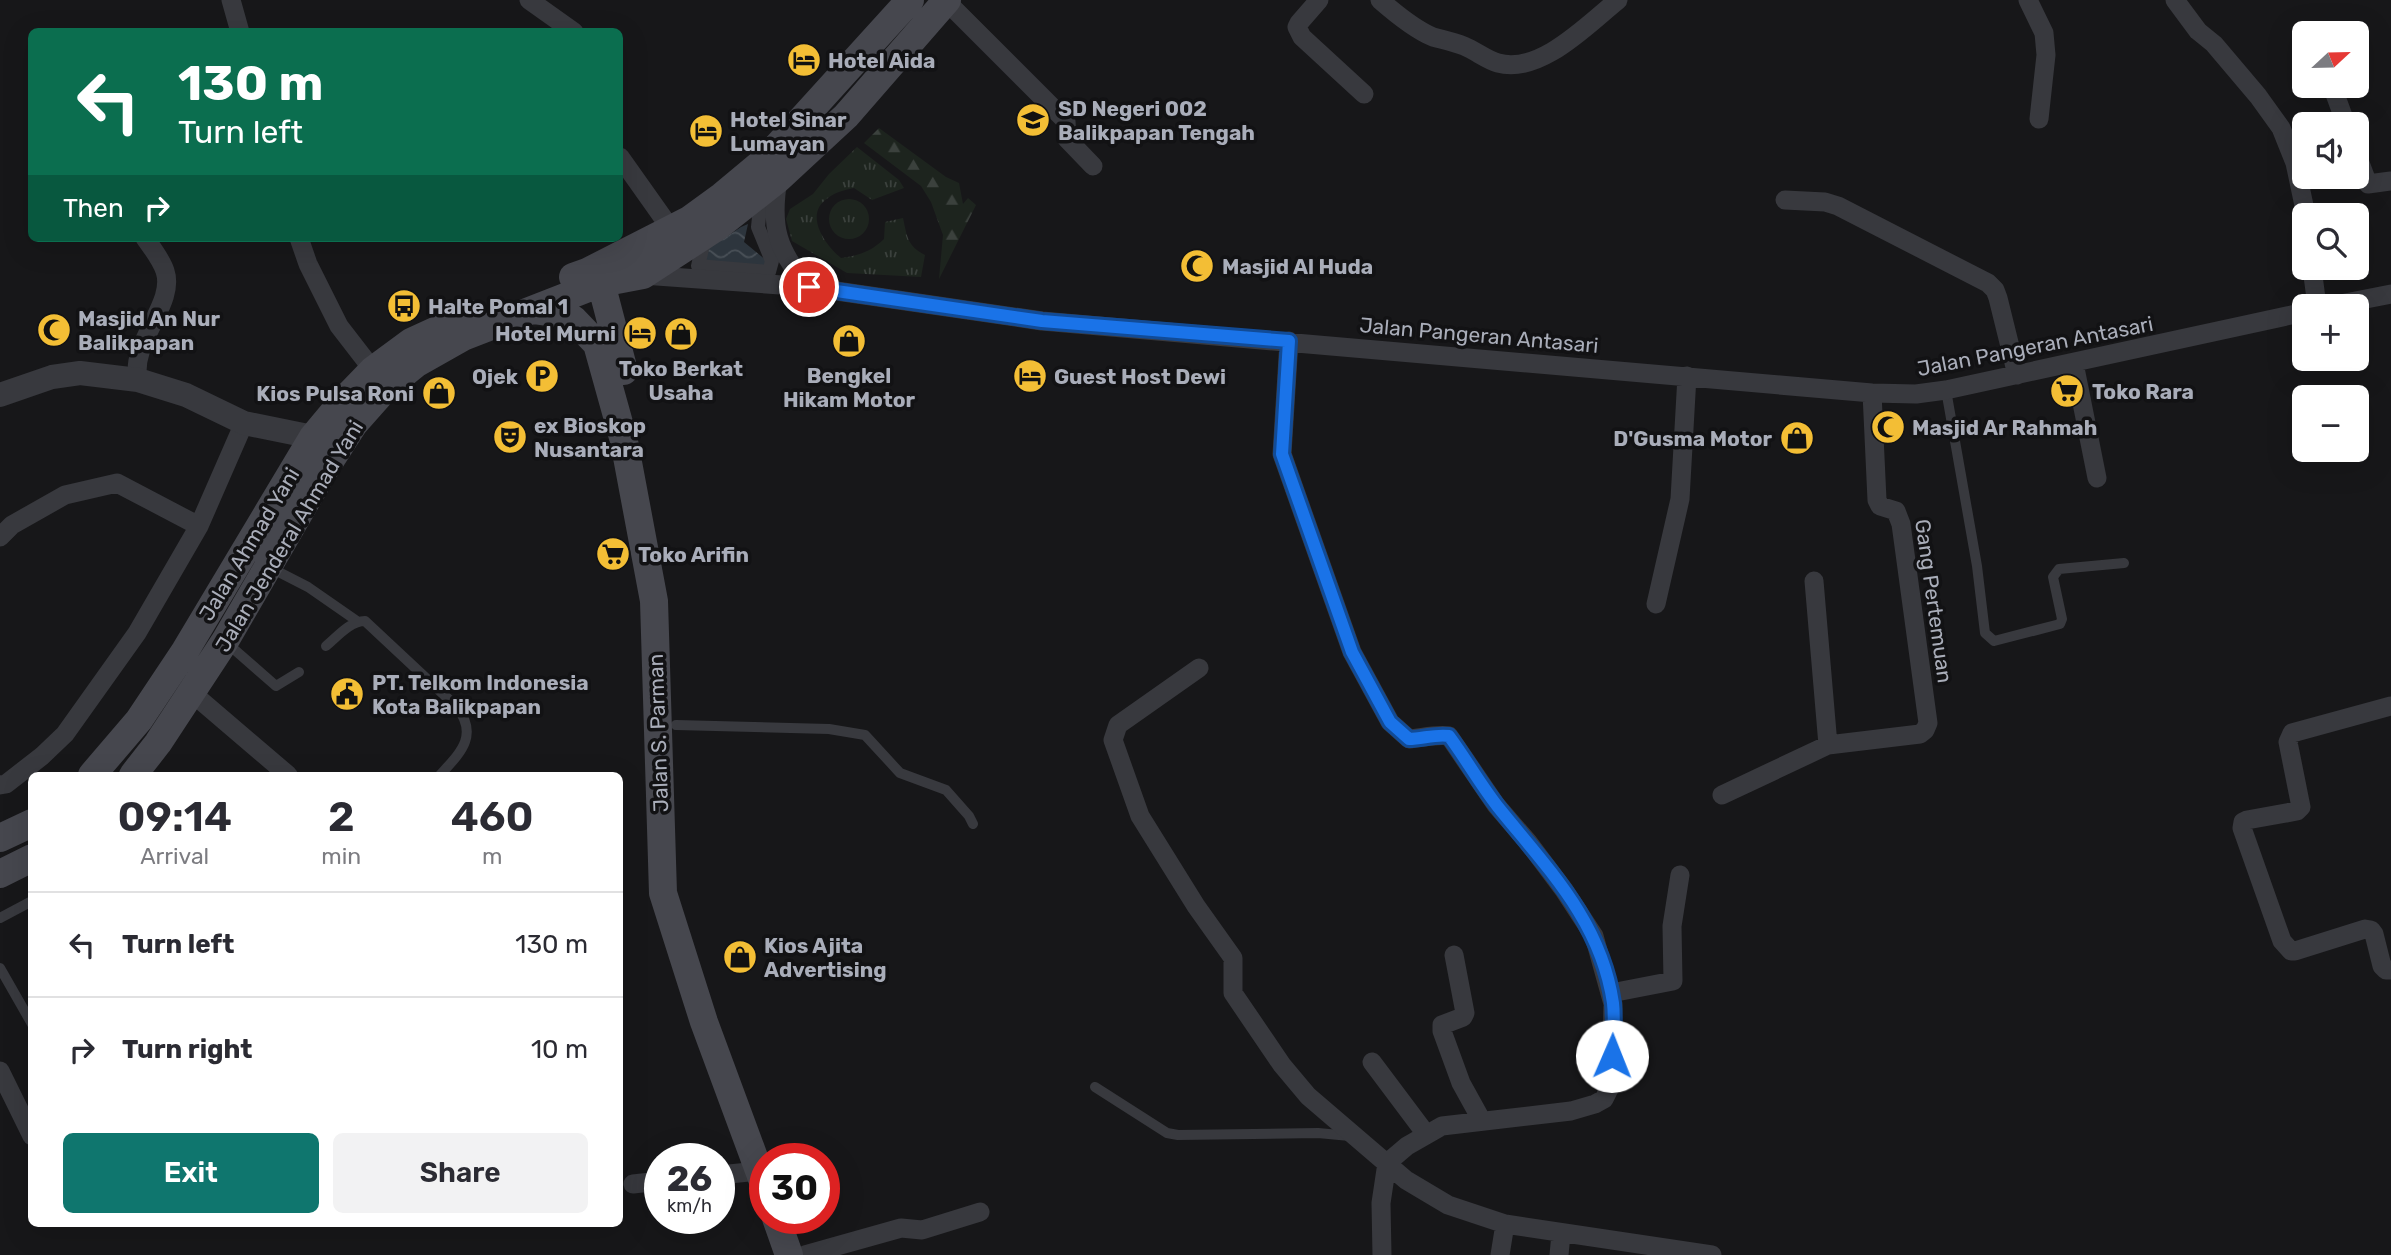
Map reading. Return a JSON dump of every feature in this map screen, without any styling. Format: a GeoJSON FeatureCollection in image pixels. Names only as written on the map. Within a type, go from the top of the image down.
{"type":"FeatureCollection","features":[{"type":"Feature","properties":{"kind":"main road","name":"Jalan Jenderal Ahmad Yani"},"geometry":{"type":"LineString","coordinates":[[313,437],[342,401],[373,370],[411,342],[454,321],[587,272],[671,229],[722,197],[764,161],[910,0]]}},
{"type":"Feature","properties":{"kind":"main road","name":"Jalan Jenderal Ahmad Yani"},"geometry":{"type":"LineString","coordinates":[[135,772],[192,694],[354,424],[385,389],[417,363],[463,337],[601,283],[643,275],[717,227],[778,179],[846,116],[946,1]]}},
{"type":"Feature","properties":{"kind":"main road","name":"Jalan S. Parman"},"geometry":{"type":"LineString","coordinates":[[601,283],[640,434],[671,602],[681,888],[756,1143]]}},
{"type":"Feature","properties":{"kind":"main road","name":"Jalan S. Parman"},"geometry":{"type":"LineString","coordinates":[[534,310],[557,313],[573,319],[597,344],[624,440],[654,601],[663,893],[704,1021],[753,1143]]}},
{"type":"Feature","properties":{"kind":"main road","name":"Jalan Ahmad Yani"},"geometry":{"type":"LineString","coordinates":[[185,652],[313,437]]}},
{"type":"Feature","properties":{"kind":"main road","name":"Jalan Jenderal Ahmad Yani"},"geometry":{"type":"LineString","coordinates":[[95,772],[139,720],[185,652]]}},
{"type":"Feature","properties":{"kind":"main road"},"geometry":{"type":"LineString","coordinates":[[0,838],[28,825]]}},
{"type":"Feature","properties":{"kind":"main road"},"geometry":{"type":"LineString","coordinates":[[0,874],[28,860]]}},
{"type":"Feature","properties":{"kind":"main road"},"geometry":{"type":"LineString","coordinates":[[782,1234],[789,1255]]}},
{"type":"Feature","properties":{"kind":"main road"},"geometry":{"type":"LineString","coordinates":[[797,1234],[804,1255]]}},
{"type":"Feature","properties":{"kind":"street"},"geometry":{"type":"LineString","coordinates":[[232,0],[239,28]]}},
{"type":"Feature","properties":{"kind":"street"},"geometry":{"type":"LineString","coordinates":[[529,0],[568,28]]}},
{"type":"Feature","properties":{"kind":"street"},"geometry":{"type":"LineString","coordinates":[[1320,0],[1299,23],[1299,31],[1302,37],[1364,94]]}},
{"type":"Feature","properties":{"kind":"street"},"geometry":{"type":"LineString","coordinates":[[1380,0],[1432,36],[1463,46],[1499,63],[1513,64],[1529,63],[1563,45],[1618,0]]}},
{"type":"Feature","properties":{"kind":"street"},"geometry":{"type":"LineString","coordinates":[[2028,0],[2044,33],[2046,55],[2039,119]]}},
{"type":"Feature","properties":{"kind":"street"},"geometry":{"type":"LineString","coordinates":[[2175,0],[2199,31],[2214,44],[2258,96],[2281,128],[2295,163],[2303,203]]}},
{"type":"Feature","properties":{"kind":"street"},"geometry":{"type":"LineString","coordinates":[[946,1],[1066,121],[1067,139],[1071,146],[1093,166]]}},
{"type":"Feature","properties":{"kind":"street"},"geometry":{"type":"LineString","coordinates":[[623,162],[671,229]]}},
{"type":"Feature","properties":{"kind":"street"},"geometry":{"type":"LineString","coordinates":[[778,179],[775,207],[777,235],[791,267],[809,287]]}},
{"type":"Feature","properties":{"kind":"street"},"geometry":{"type":"LineString","coordinates":[[2369,184],[2391,181]]}},
{"type":"Feature","properties":{"kind":"street"},"geometry":{"type":"LineString","coordinates":[[761,198],[758,227],[772,261],[769,272],[698,266],[703,245],[761,198]]}},
{"type":"Feature","properties":{"kind":"street"},"geometry":{"type":"LineString","coordinates":[[1785,200],[1825,202],[1838,206],[1988,283],[1995,290],[2017,375]]}},
{"type":"Feature","properties":{"kind":"street"},"geometry":{"type":"LineString","coordinates":[[138,380],[138,354],[158,315],[166,284],[163,265],[148,242]]}},
{"type":"Feature","properties":{"kind":"street"},"geometry":{"type":"LineString","coordinates":[[300,242],[308,264],[339,326],[373,370]]}},
{"type":"Feature","properties":{"kind":"street","name":"Jalan Pangeran Antasari"},"geometry":{"type":"LineString","coordinates":[[643,275],[809,287],[1042,321],[1872,393],[1916,394],[1946,390],[2292,315]]}},
{"type":"Feature","properties":{"kind":"street"},"geometry":{"type":"LineString","coordinates":[[2369,298],[2391,294]]}},
{"type":"Feature","properties":{"kind":"street"},"geometry":{"type":"LineString","coordinates":[[1289,341],[1282,454],[1352,652],[1390,722],[1409,739],[1449,736],[1482,785],[1534,850],[1584,919],[1601,955],[1613,1004],[1611,1085],[1604,1099],[1571,1111],[1442,1126],[1426,1133],[1387,1163],[1381,1203],[1382,1255]]}},
{"type":"Feature","properties":{"kind":"street"},"geometry":{"type":"LineString","coordinates":[[2074,363],[2097,478]]}},
{"type":"Feature","properties":{"kind":"street"},"geometry":{"type":"LineString","coordinates":[[0,394],[52,377],[80,373],[138,380],[186,395],[244,424],[313,437]]}},
{"type":"Feature","properties":{"kind":"street"},"geometry":{"type":"LineString","coordinates":[[1656,604],[1680,499],[1687,376]]}},
{"type":"Feature","properties":{"kind":"street","name":"Gang Pertemuan"},"geometry":{"type":"LineString","coordinates":[[1722,795],[1828,745],[1920,734],[1928,723],[1901,524],[1896,511],[1880,506],[1877,500],[1872,393]]}},
{"type":"Feature","properties":{"kind":"street"},"geometry":{"type":"LineString","coordinates":[[0,785],[6,784],[42,756],[65,734],[137,633],[200,526],[244,424]]}},
{"type":"Feature","properties":{"kind":"street"},"geometry":{"type":"LineString","coordinates":[[0,537],[12,526],[65,495],[117,483],[200,526]]}},
{"type":"Feature","properties":{"kind":"street"},"geometry":{"type":"LineString","coordinates":[[1814,581],[1828,745]]}},
{"type":"Feature","properties":{"kind":"street"},"geometry":{"type":"LineString","coordinates":[[1199,668],[1118,725],[1113,740],[1140,816],[1196,906],[1234,958],[1233,993],[1292,1078],[1308,1096],[1406,1180],[1432,1197],[1505,1224],[1712,1255]]}},
{"type":"Feature","properties":{"kind":"street"},"geometry":{"type":"LineString","coordinates":[[192,694],[284,772]]}},
{"type":"Feature","properties":{"kind":"street"},"geometry":{"type":"LineString","coordinates":[[2391,706],[2292,733],[2288,742],[2301,807],[2297,811],[2243,821],[2242,828],[2287,947],[2295,951],[2365,929],[2371,930],[2383,968],[2391,970]]}},
{"type":"Feature","properties":{"kind":"street"},"geometry":{"type":"LineString","coordinates":[[1611,993],[1673,981],[1672,926],[1680,875]]}},
{"type":"Feature","properties":{"kind":"street"},"geometry":{"type":"LineString","coordinates":[[1454,955],[1465,1015],[1442,1025],[1441,1028],[1461,1083],[1482,1121]]}},
{"type":"Feature","properties":{"kind":"street"},"geometry":{"type":"LineString","coordinates":[[1372,1062],[1426,1133]]}},
{"type":"Feature","properties":{"kind":"street"},"geometry":{"type":"LineString","coordinates":[[0,1071],[28,1128]]}},
{"type":"Feature","properties":{"kind":"street"},"geometry":{"type":"LineString","coordinates":[[633,1184],[644,1183]]}},
{"type":"Feature","properties":{"kind":"street"},"geometry":{"type":"LineString","coordinates":[[804,1255],[901,1228],[922,1230],[980,1212]]}},
{"type":"Feature","properties":{"kind":"street"},"geometry":{"type":"LineString","coordinates":[[1500,1255],[1505,1224]]}},
{"type":"Feature","properties":{"kind":"street"},"geometry":{"type":"LineString","coordinates":[[1559,1255],[1561,1234]]}},
{"type":"Feature","properties":{"kind":"lane"},"geometry":{"type":"LineString","coordinates":[[1946,390],[1977,566],[1985,633],[1990,638],[1994,641],[2060,624],[2062,619],[2053,577],[2059,569],[2124,563]]}},
{"type":"Feature","properties":{"kind":"lane"},"geometry":{"type":"LineString","coordinates":[[269,566],[308,587],[357,621],[365,621],[447,696],[463,715],[467,735],[463,750],[443,772]]}},
{"type":"Feature","properties":{"kind":"lane"},"geometry":{"type":"LineString","coordinates":[[326,646],[357,621]]}},
{"type":"Feature","properties":{"kind":"lane"},"geometry":{"type":"LineString","coordinates":[[225,641],[276,686],[299,671]]}},
{"type":"Feature","properties":{"kind":"lane"},"geometry":{"type":"LineString","coordinates":[[676,724],[829,729],[865,735],[900,773],[946,790],[973,824]]}},
{"type":"Feature","properties":{"kind":"lane"},"geometry":{"type":"LineString","coordinates":[[0,918],[28,903]]}},
{"type":"Feature","properties":{"kind":"lane"},"geometry":{"type":"LineString","coordinates":[[0,968],[28,1017]]}},
{"type":"Feature","properties":{"kind":"lane"},"geometry":{"type":"LineString","coordinates":[[1095,1087],[1167,1133],[1318,1133],[1355,1136]]}},
{"type":"Feature","properties":{"kind":"green space"},"geometry":{"type":"Polygon","coordinates":[[[879,128],[946,177],[959,183],[963,204],[968,198],[976,205],[939,279],[943,235],[931,202],[921,186],[864,143],[879,128]]]}},
{"type":"Feature","properties":{"kind":"green space"},"geometry":{"type":"Polygon","coordinates":[[[857,147],[899,180],[904,188],[872,200],[854,188],[834,194],[817,212],[823,238],[841,258],[859,254],[875,247],[884,239],[885,222],[903,218],[911,244],[925,255],[921,277],[847,273],[792,241],[786,219],[790,209],[813,194],[857,147]]]}},
{"type":"Feature","properties":{"kind":"green space"},"geometry":{"type":"Polygon","coordinates":[[[849,199],[863,205],[869,219],[863,233],[849,239],[835,233],[829,219],[835,205],[849,199]]]}},
{"type":"Feature","properties":{"kind":"water"},"geometry":{"type":"Polygon","coordinates":[[[748,224],[744,242],[767,261],[766,267],[704,263],[705,251],[748,224]]]}},
{"type":"Feature","properties":{"kind":"place","name":"Hotel Aida"},"geometry":{"type":"Point","coordinates":[804,60]}},
{"type":"Feature","properties":{"kind":"place","name":"SD Negeri 002 Balikpapan Tengah"},"geometry":{"type":"Point","coordinates":[1033,120]}},
{"type":"Feature","properties":{"kind":"place","name":"Hotel Sinar Lumayan"},"geometry":{"type":"Point","coordinates":[706,131]}},
{"type":"Feature","properties":{"kind":"place","name":"Masjid Al Huda"},"geometry":{"type":"Point","coordinates":[1197,266]}},
{"type":"Feature","properties":{"kind":"place","name":"Halte Pomal 1"},"geometry":{"type":"Point","coordinates":[404,306]}},
{"type":"Feature","properties":{"kind":"place","name":"Masjid An Nur Balikpapan"},"geometry":{"type":"Point","coordinates":[54,330]}},
{"type":"Feature","properties":{"kind":"place","name":"Hotel Murni"},"geometry":{"type":"Point","coordinates":[640,333]}},
{"type":"Feature","properties":{"kind":"place","name":"Toko Berkat Usaha"},"geometry":{"type":"Point","coordinates":[681,334]}},
{"type":"Feature","properties":{"kind":"place","name":"Bengkel Hikam Motor"},"geometry":{"type":"Point","coordinates":[849,341]}},
{"type":"Feature","properties":{"kind":"place","name":"Ojek"},"geometry":{"type":"Point","coordinates":[542,376]}},
{"type":"Feature","properties":{"kind":"place","name":"Guest Host Dewi"},"geometry":{"type":"Point","coordinates":[1030,376]}},
{"type":"Feature","properties":{"kind":"place","name":"Toko Rara"},"geometry":{"type":"Point","coordinates":[2067,391]}},
{"type":"Feature","properties":{"kind":"place","name":"Kios Pulsa Roni"},"geometry":{"type":"Point","coordinates":[439,393]}},
{"type":"Feature","properties":{"kind":"place","name":"Masjid Ar Rahmah"},"geometry":{"type":"Point","coordinates":[1888,427]}},
{"type":"Feature","properties":{"kind":"place","name":"ex Bioskop Nusantara"},"geometry":{"type":"Point","coordinates":[510,437]}},
{"type":"Feature","properties":{"kind":"place","name":"D'Gusma Motor"},"geometry":{"type":"Point","coordinates":[1797,438]}},
{"type":"Feature","properties":{"kind":"place","name":"Toko Arifin"},"geometry":{"type":"Point","coordinates":[613,554]}},
{"type":"Feature","properties":{"kind":"place","name":"PT. Telkom Indonesia Kota Balikpapan"},"geometry":{"type":"Point","coordinates":[347,694]}},
{"type":"Feature","properties":{"kind":"place","name":"Kios Ajita Advertising"},"geometry":{"type":"Point","coordinates":[740,957]}},
{"type":"Feature","properties":{"kind":"route"},"geometry":{"type":"LineString","coordinates":[[809,287],[1042,321],[1289,341],[1282,454],[1352,652],[1390,722],[1409,739],[1449,736],[1496,805],[1540,857],[1584,919],[1601,955],[1613,1004],[1612,1056]]}}]}
